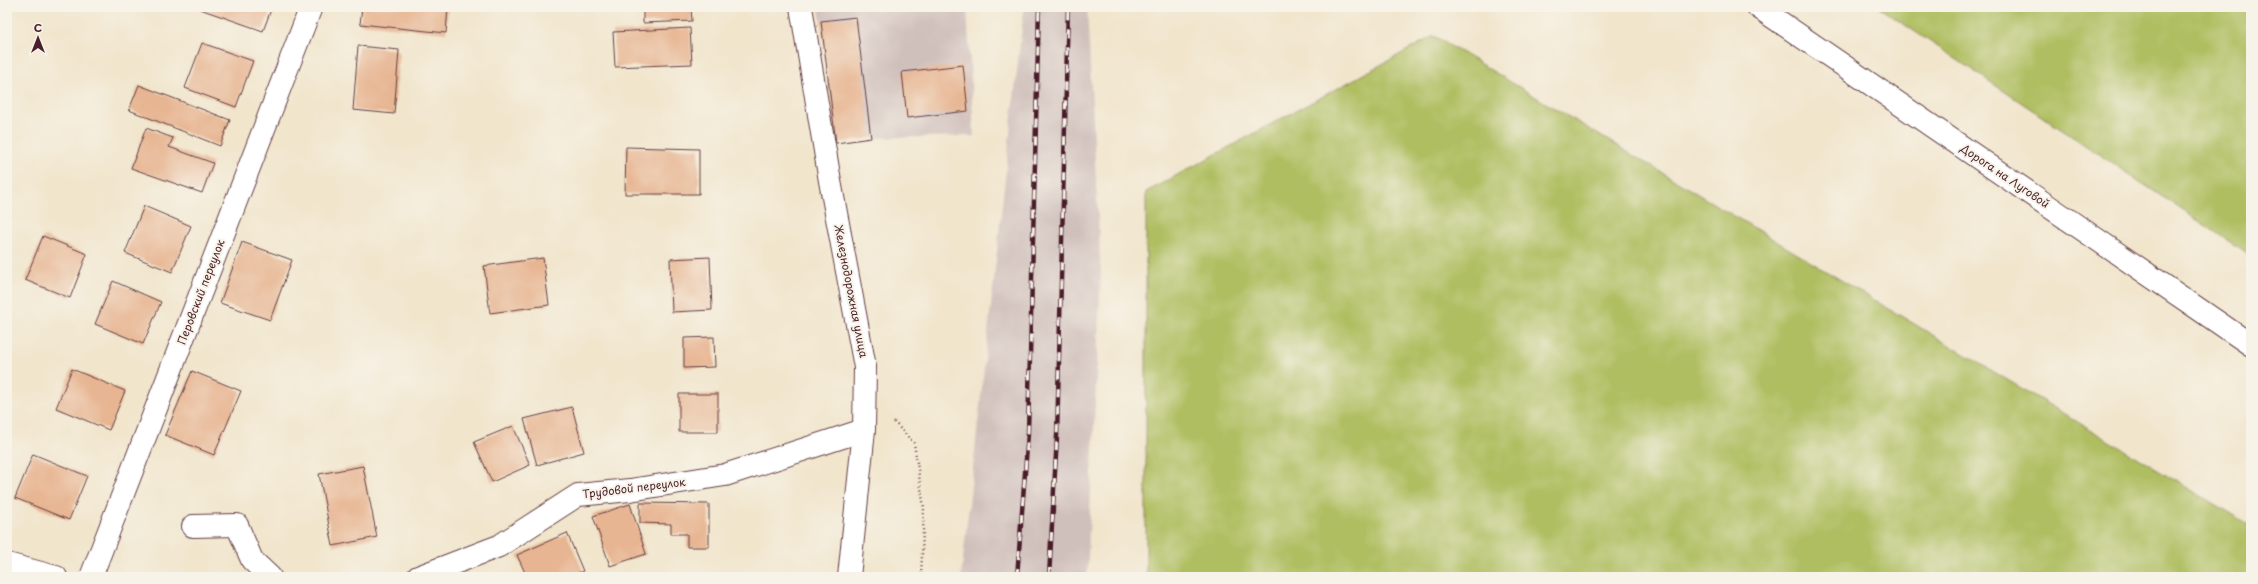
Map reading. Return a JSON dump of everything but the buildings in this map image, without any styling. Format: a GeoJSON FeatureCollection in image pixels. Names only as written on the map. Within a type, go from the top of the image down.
{"type":"FeatureCollection","features":[{"type":"Feature","properties":{"kind":"street","name":"Перовский переулок"},"geometry":{"type":"LineString","coordinates":[[91,577],[311,7]]}},
{"type":"Feature","properties":{"kind":"street","name":"Железнодорожная улица"},"geometry":{"type":"LineString","coordinates":[[801,7],[865,367],[864,430],[849,577]]}},
{"type":"Feature","properties":{"kind":"street","name":"Дорога на Луговой"},"geometry":{"type":"LineString","coordinates":[[1758,7],[2251,345]]}},
{"type":"Feature","properties":{"kind":"street","name":"Трудовой переулок"},"geometry":{"type":"LineString","coordinates":[[418,577],[499,546],[578,495],[630,490],[725,475],[864,430]]}},
{"type":"Feature","properties":{"kind":"street"},"geometry":{"type":"LineString","coordinates":[[193,526],[237,525],[252,560],[270,577]]}},
{"type":"Feature","properties":{"kind":"street"},"geometry":{"type":"LineString","coordinates":[[7,564],[56,577]]}},
{"type":"Feature","properties":{"kind":"path"},"geometry":{"type":"LineString","coordinates":[[865,392],[914,443],[924,508],[921,577]]}},
{"type":"Feature","properties":{"kind":"shaded area"},"geometry":{"type":"Polygon","coordinates":[[[819,7],[967,7],[974,136],[871,138],[836,143],[819,7]]]}},
{"type":"Feature","properties":{"kind":"shaded area"},"geometry":{"type":"Polygon","coordinates":[[[1024,7],[1087,7],[1101,275],[1087,577],[961,577],[1024,7]]]}},
{"type":"Feature","properties":{"kind":"green space"},"geometry":{"type":"Polygon","coordinates":[[[1878,7],[2251,7],[2251,256],[1878,7]]]}},
{"type":"Feature","properties":{"kind":"green space"},"geometry":{"type":"Polygon","coordinates":[[[1434,36],[2251,526],[2251,577],[1146,577],[1146,192],[1434,36]]]}},
{"type":"Feature","properties":{"kind":"railway"},"geometry":{"type":"LineString","coordinates":[[1017,577],[1028,433],[1039,7]]}},
{"type":"Feature","properties":{"kind":"railway"},"geometry":{"type":"LineString","coordinates":[[1049,577],[1057,437],[1068,7]]}}]}
